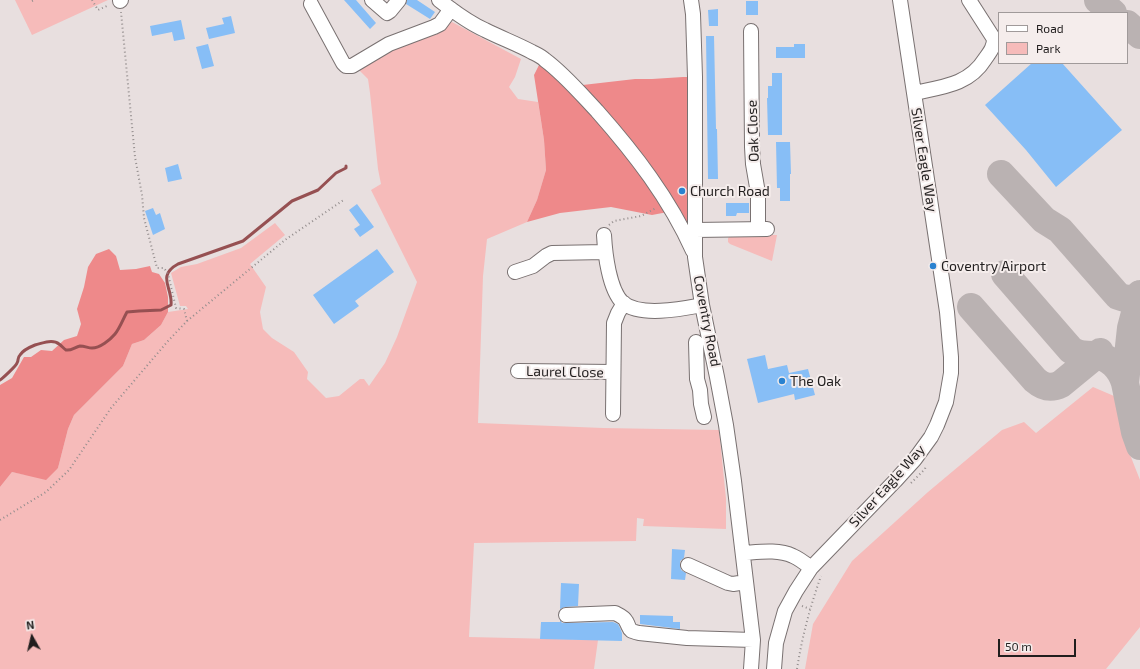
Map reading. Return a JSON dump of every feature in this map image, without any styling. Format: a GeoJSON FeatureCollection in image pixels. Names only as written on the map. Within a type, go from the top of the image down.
{"type":"FeatureCollection","features":[{"type":"Feature","properties":{"kind":"street"},"geometry":{"type":"LineString","coordinates":[[372,0],[387,13],[399,0]]}},
{"type":"Feature","properties":{"kind":"street"},"geometry":{"type":"LineString","coordinates":[[439,0],[483,30],[520,46],[544,59],[574,86],[616,133],[648,173],[668,202],[696,257]]}},
{"type":"Feature","properties":{"kind":"street","name":"Coventry Road"},"geometry":{"type":"LineString","coordinates":[[691,0],[693,14],[696,257],[702,305],[719,389],[733,474],[753,640],[752,669]]}},
{"type":"Feature","properties":{"kind":"street","name":"Silver Eagle Way"},"geometry":{"type":"LineString","coordinates":[[774,669],[776,643],[785,611],[796,591],[817,570],[915,459],[931,437],[937,425],[946,402],[949,388],[952,357],[950,337],[900,0]]}},
{"type":"Feature","properties":{"kind":"street"},"geometry":{"type":"LineString","coordinates":[[914,93],[953,84],[970,76],[980,67],[994,46],[994,39],[969,0]]}},
{"type":"Feature","properties":{"kind":"street"},"geometry":{"type":"LineString","coordinates":[[311,4],[342,63],[346,66],[356,64],[389,44],[437,26],[451,9]]}},
{"type":"Feature","properties":{"kind":"street","name":"Oak Close"},"geometry":{"type":"LineString","coordinates":[[695,230],[763,229],[752,147],[751,31]]}},
{"type":"Feature","properties":{"kind":"street"},"geometry":{"type":"LineString","coordinates":[[604,235],[605,252],[614,288],[624,303],[634,308],[654,310],[681,309],[702,305]]}},
{"type":"Feature","properties":{"kind":"street"},"geometry":{"type":"LineString","coordinates":[[515,272],[533,266],[552,253],[605,252]]}},
{"type":"Feature","properties":{"kind":"street"},"geometry":{"type":"LineString","coordinates":[[613,414],[614,323],[624,303]]}},
{"type":"Feature","properties":{"kind":"street"},"geometry":{"type":"LineString","coordinates":[[696,342],[697,379],[704,417]]}},
{"type":"Feature","properties":{"kind":"street","name":"Laurel Close"},"geometry":{"type":"LineString","coordinates":[[518,371],[613,372]]}},
{"type":"Feature","properties":{"kind":"street"},"geometry":{"type":"LineString","coordinates":[[700,390],[719,389]]}},
{"type":"Feature","properties":{"kind":"street"},"geometry":{"type":"LineString","coordinates":[[743,553],[780,552],[792,555],[817,570]]}},
{"type":"Feature","properties":{"kind":"street"},"geometry":{"type":"LineString","coordinates":[[688,565],[728,583],[733,584],[746,582]]}},
{"type":"Feature","properties":{"kind":"street"},"geometry":{"type":"LineString","coordinates":[[566,615],[615,613],[626,620],[627,626],[632,631],[639,633],[688,638],[753,640]]}},
{"type":"Feature","properties":{"kind":"path"},"geometry":{"type":"LineString","coordinates":[[92,0],[98,10],[121,0],[135,156],[142,195],[144,218],[157,268],[164,268],[168,274],[176,308],[184,309],[187,321]]}},
{"type":"Feature","properties":{"kind":"path"},"geometry":{"type":"LineString","coordinates":[[0,520],[46,492],[69,470],[111,408],[187,321],[285,240],[345,199]]}},
{"type":"Feature","properties":{"kind":"path"},"geometry":{"type":"LineString","coordinates":[[604,235],[605,230],[614,221],[640,216],[668,202]]}},
{"type":"Feature","properties":{"kind":"path"},"geometry":{"type":"LineString","coordinates":[[908,486],[925,469],[928,462]]}},
{"type":"Feature","properties":{"kind":"path"},"geometry":{"type":"LineString","coordinates":[[797,669],[811,606],[817,570]]}},
{"type":"Feature","properties":{"kind":"green space"},"geometry":{"type":"Polygon","coordinates":[[[15,0],[108,0],[32,35],[15,0]]]}},
{"type":"Feature","properties":{"kind":"green space"},"geometry":{"type":"Polygon","coordinates":[[[452,22],[521,59],[515,77],[509,87],[518,99],[538,102],[544,140],[546,170],[537,200],[527,222],[487,239],[483,276],[478,423],[603,428],[719,430],[726,499],[726,529],[643,526],[644,519],[637,518],[636,541],[474,543],[469,637],[598,640],[594,669],[0,669],[0,487],[12,472],[26,475],[58,468],[68,429],[74,415],[123,366],[132,344],[144,340],[161,325],[168,312],[188,309],[186,306],[180,306],[171,273],[181,267],[197,264],[241,248],[275,223],[285,235],[250,264],[266,287],[260,312],[263,329],[272,338],[294,352],[308,372],[307,379],[326,398],[339,396],[360,379],[364,379],[369,386],[385,363],[397,337],[417,282],[371,190],[381,184],[368,79],[358,69],[396,47],[419,40],[452,22]]]}},
{"type":"Feature","properties":{"kind":"green space"},"geometry":{"type":"Polygon","coordinates":[[[732,235],[777,235],[772,261],[730,244],[728,242],[728,238],[732,235]]]}},
{"type":"Feature","properties":{"kind":"green space"},"geometry":{"type":"Polygon","coordinates":[[[1093,387],[1114,396],[1125,442],[1140,480],[1140,627],[1106,669],[805,669],[813,624],[852,561],[928,492],[1002,430],[1024,422],[1036,433],[1093,387]]]}},
{"type":"Feature","properties":{"kind":"shaded area"},"geometry":{"type":"Polygon","coordinates":[[[540,63],[574,86],[635,79],[695,77],[695,257],[673,211],[652,215],[611,207],[560,213],[527,222],[537,200],[546,170],[544,140],[534,75],[540,63]]]}},
{"type":"Feature","properties":{"kind":"shaded area"},"geometry":{"type":"Polygon","coordinates":[[[109,249],[116,256],[120,270],[150,266],[152,272],[159,274],[165,283],[168,297],[168,312],[161,325],[144,340],[132,344],[123,366],[74,415],[68,429],[58,468],[46,480],[12,472],[0,487],[0,385],[12,378],[24,357],[31,357],[41,350],[52,351],[64,340],[77,336],[81,324],[77,309],[88,267],[96,254],[109,249]]]}},
{"type":"Feature","properties":{"kind":"building"},"geometry":{"type":"Polygon","coordinates":[[[344,0],[356,0],[376,23],[370,29],[344,0]]]}},
{"type":"Feature","properties":{"kind":"building"},"geometry":{"type":"Polygon","coordinates":[[[407,0],[417,0],[435,12],[430,19],[406,4],[407,0]]]}},
{"type":"Feature","properties":{"kind":"building"},"geometry":{"type":"Polygon","coordinates":[[[746,1],[758,1],[758,15],[746,15],[746,1]]]}},
{"type":"Feature","properties":{"kind":"building"},"geometry":{"type":"Polygon","coordinates":[[[718,9],[718,26],[709,26],[708,10],[718,9]]]}},
{"type":"Feature","properties":{"kind":"building"},"geometry":{"type":"Polygon","coordinates":[[[231,16],[235,33],[209,39],[206,28],[224,24],[222,18],[231,16]]]}},
{"type":"Feature","properties":{"kind":"building"},"geometry":{"type":"Polygon","coordinates":[[[181,20],[185,39],[174,41],[172,32],[152,36],[150,26],[181,20]]]}},
{"type":"Feature","properties":{"kind":"building"},"geometry":{"type":"Polygon","coordinates":[[[706,36],[714,36],[718,179],[708,179],[706,36]]]}},
{"type":"Feature","properties":{"kind":"building"},"geometry":{"type":"Polygon","coordinates":[[[208,44],[214,66],[202,69],[196,47],[208,44]]]}},
{"type":"Feature","properties":{"kind":"building"},"geometry":{"type":"Polygon","coordinates":[[[794,44],[805,44],[805,58],[776,58],[776,47],[794,47],[794,44]]]}},
{"type":"Feature","properties":{"kind":"building"},"geometry":{"type":"Polygon","coordinates":[[[1031,64],[1063,64],[1122,130],[1056,187],[1026,150],[985,105],[1031,64]]]}},
{"type":"Feature","properties":{"kind":"building"},"geometry":{"type":"Polygon","coordinates":[[[772,73],[782,73],[782,135],[768,135],[767,98],[768,86],[772,86],[772,73]]]}},
{"type":"Feature","properties":{"kind":"building"},"geometry":{"type":"Polygon","coordinates":[[[776,142],[790,142],[790,201],[780,201],[780,188],[777,188],[776,142]]]}},
{"type":"Feature","properties":{"kind":"building"},"geometry":{"type":"Polygon","coordinates":[[[178,164],[182,179],[168,182],[165,168],[178,164]]]}},
{"type":"Feature","properties":{"kind":"building"},"geometry":{"type":"Polygon","coordinates":[[[726,203],[749,203],[749,213],[737,213],[736,216],[726,216],[726,203]]]}},
{"type":"Feature","properties":{"kind":"building"},"geometry":{"type":"Polygon","coordinates":[[[357,204],[374,227],[360,237],[354,229],[360,225],[349,210],[357,204]]]}},
{"type":"Feature","properties":{"kind":"building"},"geometry":{"type":"Polygon","coordinates":[[[153,208],[156,215],[160,213],[165,229],[153,235],[145,211],[153,208]]]}},
{"type":"Feature","properties":{"kind":"building"},"geometry":{"type":"Polygon","coordinates":[[[377,249],[394,272],[355,301],[359,306],[334,324],[313,295],[377,249]]]}},
{"type":"Feature","properties":{"kind":"building","name":"The Oak"},"geometry":{"type":"Polygon","coordinates":[[[765,355],[768,369],[787,365],[789,373],[808,369],[815,395],[795,400],[794,394],[758,403],[747,359],[765,355]]]}},
{"type":"Feature","properties":{"kind":"building"},"geometry":{"type":"Polygon","coordinates":[[[672,549],[685,550],[684,558],[680,561],[680,565],[681,570],[686,573],[685,580],[671,579],[672,549]]]}},
{"type":"Feature","properties":{"kind":"building"},"geometry":{"type":"Polygon","coordinates":[[[561,583],[579,584],[578,606],[560,609],[561,583]]]}},
{"type":"Feature","properties":{"kind":"building"},"geometry":{"type":"Polygon","coordinates":[[[640,615],[673,616],[673,622],[680,622],[680,629],[640,624],[640,615]]]}},
{"type":"Feature","properties":{"kind":"building"},"geometry":{"type":"Polygon","coordinates":[[[560,620],[562,623],[613,622],[618,624],[620,628],[622,633],[622,641],[540,639],[541,622],[560,622],[560,620]]]}},
{"type":"Feature","properties":{"kind":"waterway"},"geometry":{"type":"LineString","coordinates":[[0,380],[16,365],[21,353],[31,347],[41,343],[54,342],[66,350],[80,346],[95,348],[105,343],[115,334],[127,312],[161,310],[171,305],[167,283],[168,273],[171,269],[178,264],[243,241],[292,201],[318,190],[336,173],[346,168],[346,166]]}},
{"type":"Feature","properties":{"kind":"taxiway"},"geometry":{"type":"LineString","coordinates":[[1098,0],[1112,12]]}},
{"type":"Feature","properties":{"kind":"taxiway"},"geometry":{"type":"LineString","coordinates":[[1128,25],[1140,35]]}},
{"type":"Feature","properties":{"kind":"taxiway"},"geometry":{"type":"LineString","coordinates":[[1001,174],[1044,220],[1060,230],[1118,296],[1129,299],[1135,298],[1140,294]]}},
{"type":"Feature","properties":{"kind":"taxiway"},"geometry":{"type":"LineString","coordinates":[[1005,274],[1071,350],[1080,354],[1100,356],[1110,361],[1121,373],[1125,383]]}},
{"type":"Feature","properties":{"kind":"taxiway"},"geometry":{"type":"LineString","coordinates":[[1140,294],[1131,328],[1125,383],[1135,432],[1140,446]]}},
{"type":"Feature","properties":{"kind":"taxiway"},"geometry":{"type":"LineString","coordinates":[[971,307],[1035,380],[1044,386],[1050,387],[1061,384],[1100,352]]}},
{"type":"Feature","properties":{"kind":"place","name":"Church Road"},"geometry":{"type":"Point","coordinates":[682,191]}},
{"type":"Feature","properties":{"kind":"place","name":"Coventry Airport"},"geometry":{"type":"Point","coordinates":[933,266]}},
{"type":"Feature","properties":{"kind":"place","name":"The Oak"},"geometry":{"type":"Point","coordinates":[782,381]}}]}
